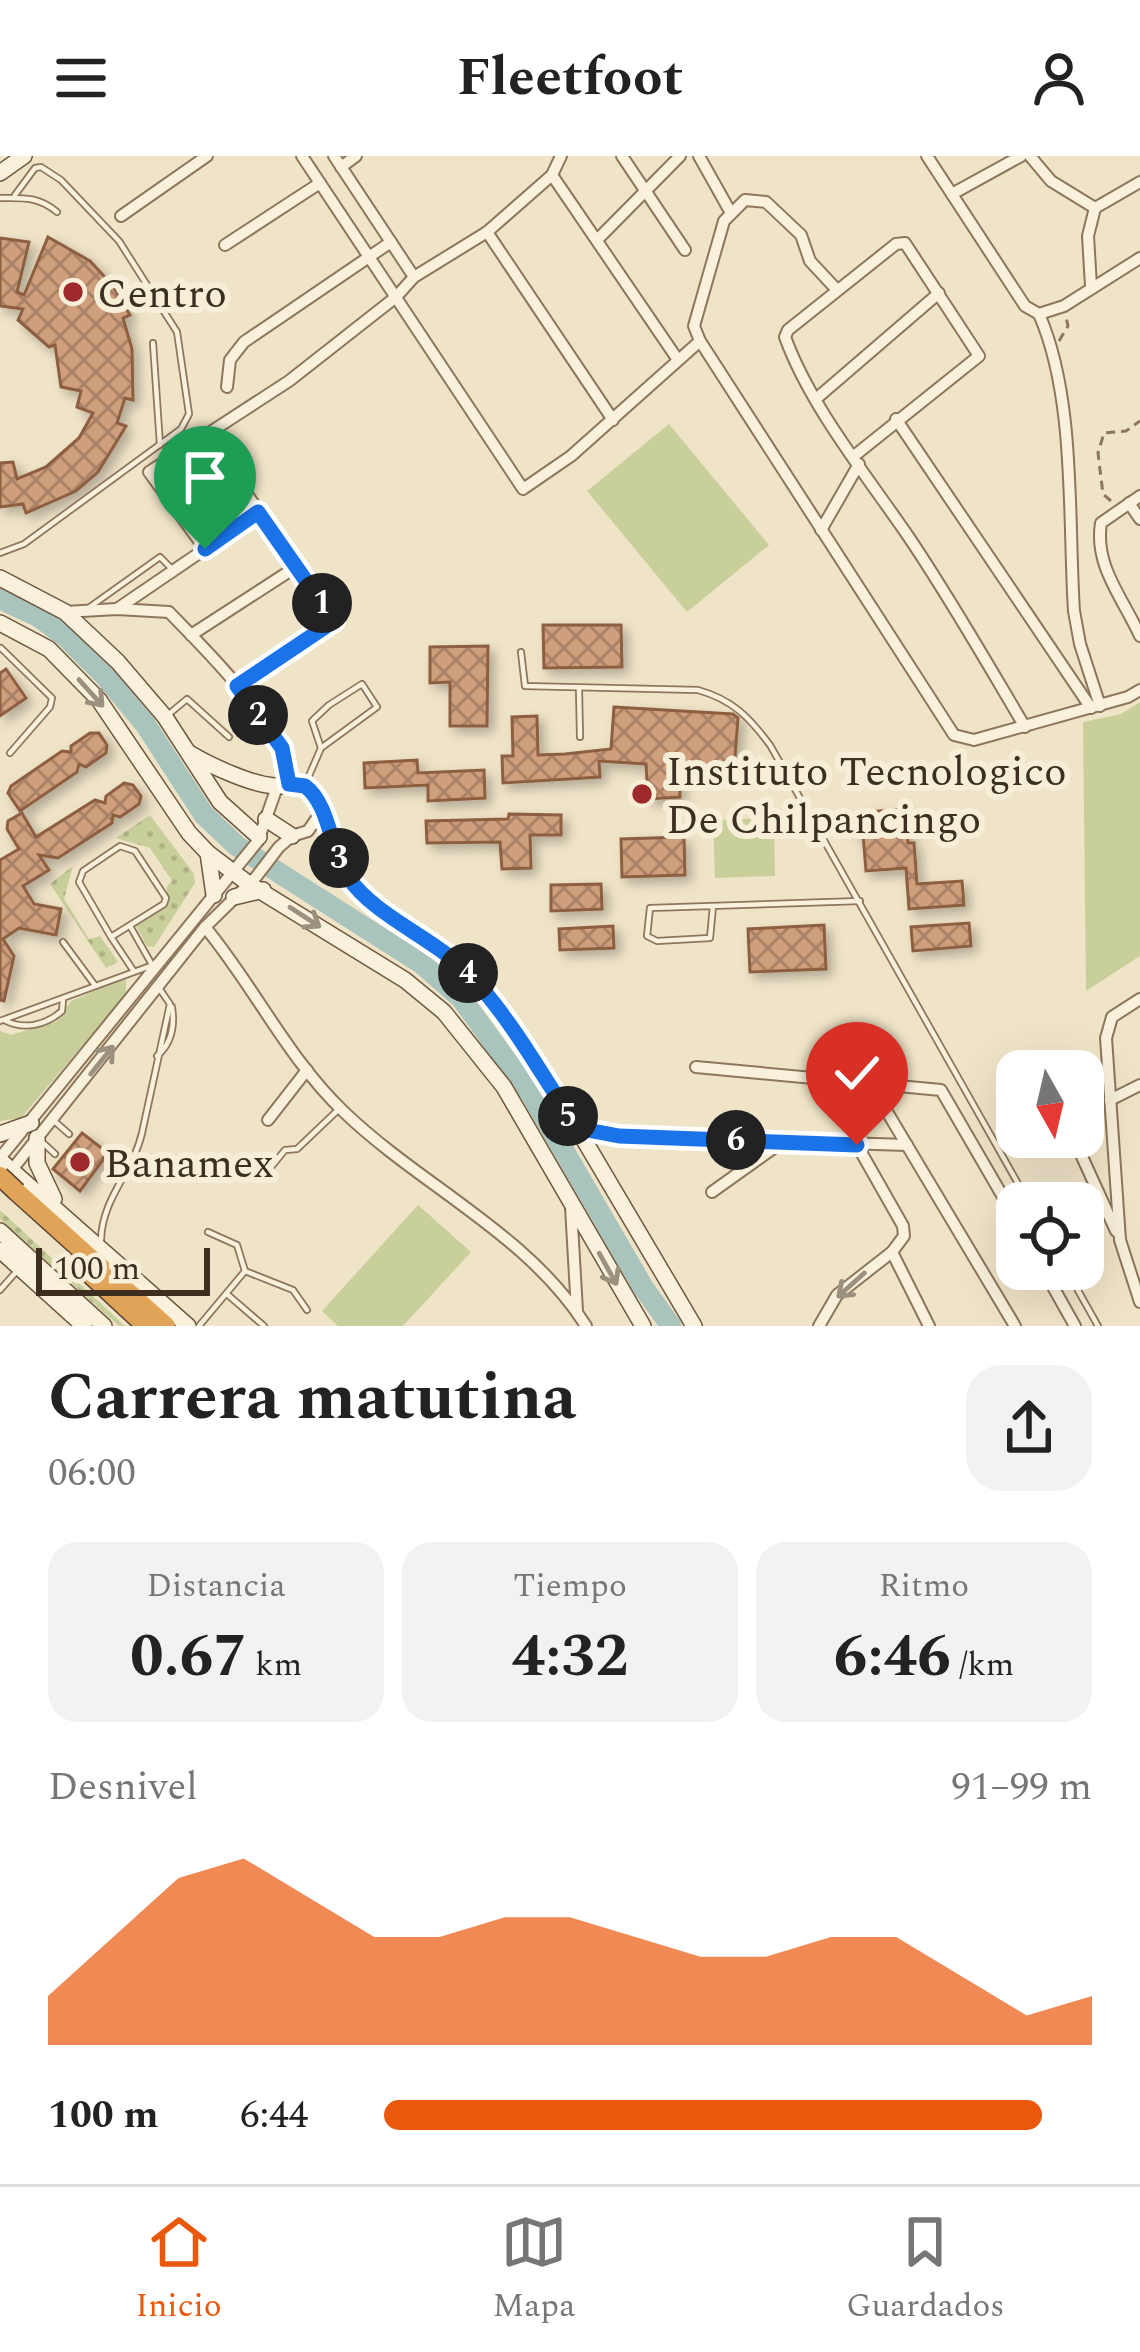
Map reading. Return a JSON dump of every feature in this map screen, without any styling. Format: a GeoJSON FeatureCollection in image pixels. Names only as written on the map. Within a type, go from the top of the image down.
{"type":"FeatureCollection","features":[{"type":"Feature","properties":{"kind":"highway"},"geometry":{"type":"LineString","coordinates":[[5,1179],[146,1326]]}},
{"type":"Feature","properties":{"kind":"highway"},"geometry":{"type":"LineString","coordinates":[[5,1179],[166,1326]]}},
{"type":"Feature","properties":{"kind":"main road"},"geometry":{"type":"LineString","coordinates":[[0,172],[24,156]]}},
{"type":"Feature","properties":{"kind":"main road"},"geometry":{"type":"LineString","coordinates":[[0,578],[65,612],[118,662],[165,717],[220,802],[259,839]]}},
{"type":"Feature","properties":{"kind":"main road"},"geometry":{"type":"LineString","coordinates":[[6,625],[50,649],[99,700],[208,853],[405,980],[444,1012],[504,1087],[644,1326]]}},
{"type":"Feature","properties":{"kind":"main road"},"geometry":{"type":"LineString","coordinates":[[189,753],[208,765],[314,792],[346,875],[365,898],[439,946],[470,974],[503,1016],[577,1128],[694,1326]]}},
{"type":"Feature","properties":{"kind":"main road"},"geometry":{"type":"LineString","coordinates":[[266,820],[292,836]]}},
{"type":"Feature","properties":{"kind":"main road"},"geometry":{"type":"LineString","coordinates":[[208,853],[214,895]]}},
{"type":"Feature","properties":{"kind":"main road"},"geometry":{"type":"LineString","coordinates":[[234,897],[256,884]]}},
{"type":"Feature","properties":{"kind":"main road"},"geometry":{"type":"LineString","coordinates":[[0,1134],[35,1132],[41,1176],[60,1203],[188,1326]]}},
{"type":"Feature","properties":{"kind":"main road"},"geometry":{"type":"LineString","coordinates":[[5,1179],[60,1203]]}},
{"type":"Feature","properties":{"kind":"main road"},"geometry":{"type":"LineString","coordinates":[[0,1231],[104,1326]]}},
{"type":"Feature","properties":{"kind":"main road"},"geometry":{"type":"LineString","coordinates":[[0,1250],[84,1326]]}},
{"type":"Feature","properties":{"kind":"street"},"geometry":{"type":"LineString","coordinates":[[121,216],[207,156]]}},
{"type":"Feature","properties":{"kind":"street"},"geometry":{"type":"LineString","coordinates":[[302,156],[523,489],[571,456],[700,341]]}},
{"type":"Feature","properties":{"kind":"street"},"geometry":{"type":"LineString","coordinates":[[356,156],[338,161],[414,277]]}},
{"type":"Feature","properties":{"kind":"street"},"geometry":{"type":"LineString","coordinates":[[205,549],[149,472],[289,381],[396,297],[414,277],[487,232],[552,175],[561,156]]}},
{"type":"Feature","properties":{"kind":"street"},"geometry":{"type":"LineString","coordinates":[[622,156],[685,250]]}},
{"type":"Feature","properties":{"kind":"street"},"geometry":{"type":"LineString","coordinates":[[597,240],[680,156]]}},
{"type":"Feature","properties":{"kind":"street"},"geometry":{"type":"LineString","coordinates":[[700,156],[731,213]]}},
{"type":"Feature","properties":{"kind":"street"},"geometry":{"type":"LineString","coordinates":[[927,156],[1024,306],[1039,314],[1053,346],[1061,387],[1074,611],[1096,707]]}},
{"type":"Feature","properties":{"kind":"street"},"geometry":{"type":"LineString","coordinates":[[952,194],[1021,156]]}},
{"type":"Feature","properties":{"kind":"street"},"geometry":{"type":"LineString","coordinates":[[1030,156],[1051,181],[1095,208]]}},
{"type":"Feature","properties":{"kind":"street"},"geometry":{"type":"LineString","coordinates":[[552,175],[678,360]]}},
{"type":"Feature","properties":{"kind":"street"},"geometry":{"type":"LineString","coordinates":[[1091,286],[1088,236],[1095,208],[1140,182]]}},
{"type":"Feature","properties":{"kind":"street"},"geometry":{"type":"LineString","coordinates":[[225,244],[320,183]]}},
{"type":"Feature","properties":{"kind":"street"},"geometry":{"type":"LineString","coordinates":[[837,290],[810,261],[801,235],[766,202],[745,200],[724,221],[694,313],[700,341],[954,735],[974,740],[1140,690]]}},
{"type":"Feature","properties":{"kind":"street"},"geometry":{"type":"LineString","coordinates":[[487,232],[613,420]]}},
{"type":"Feature","properties":{"kind":"street"},"geometry":{"type":"LineString","coordinates":[[227,387],[230,360],[244,342],[392,242]]}},
{"type":"Feature","properties":{"kind":"street"},"geometry":{"type":"LineString","coordinates":[[821,530],[857,460],[896,419],[979,356],[905,243],[896,244],[837,290],[788,330],[785,338],[817,398],[857,460],[946,592],[1025,727]]}},
{"type":"Feature","properties":{"kind":"street"},"geometry":{"type":"LineString","coordinates":[[1039,314],[1064,306],[1140,258]]}},
{"type":"Feature","properties":{"kind":"street"},"geometry":{"type":"LineString","coordinates":[[817,398],[939,293]]}},
{"type":"Feature","properties":{"kind":"street"},"geometry":{"type":"LineString","coordinates":[[896,419],[1096,707]]}},
{"type":"Feature","properties":{"kind":"street"},"geometry":{"type":"LineString","coordinates":[[205,434],[334,621],[237,686]]}},
{"type":"Feature","properties":{"kind":"street"},"geometry":{"type":"LineString","coordinates":[[1140,519],[1135,500],[1101,523],[1099,538],[1103,566],[1136,615],[1140,636]]}},
{"type":"Feature","properties":{"kind":"street"},"geometry":{"type":"LineString","coordinates":[[117,609],[258,512]]}},
{"type":"Feature","properties":{"kind":"street"},"geometry":{"type":"LineString","coordinates":[[191,635],[296,567]]}},
{"type":"Feature","properties":{"kind":"street"},"geometry":{"type":"LineString","coordinates":[[5,1179],[154,966],[259,839],[290,785],[282,748],[237,686],[169,612],[65,612]]}},
{"type":"Feature","properties":{"kind":"street"},"geometry":{"type":"LineString","coordinates":[[256,884],[274,853],[292,836],[308,831],[321,812]]}},
{"type":"Feature","properties":{"kind":"street"},"geometry":{"type":"LineString","coordinates":[[35,1132],[52,1119],[234,897]]}},
{"type":"Feature","properties":{"kind":"street"},"geometry":{"type":"LineString","coordinates":[[205,928],[307,1070],[340,1108],[511,1244],[586,1326]]}},
{"type":"Feature","properties":{"kind":"street"},"geometry":{"type":"LineString","coordinates":[[1120,1240],[1106,1026],[1140,999]]}},
{"type":"Feature","properties":{"kind":"street"},"geometry":{"type":"LineString","coordinates":[[696,1067],[941,1090],[996,1185]]}},
{"type":"Feature","properties":{"kind":"street"},"geometry":{"type":"LineString","coordinates":[[268,1120],[307,1070]]}},
{"type":"Feature","properties":{"kind":"street"},"geometry":{"type":"LineString","coordinates":[[868,1080],[1015,1326]]}},
{"type":"Feature","properties":{"kind":"street"},"geometry":{"type":"LineString","coordinates":[[1110,1100],[1140,1085]]}},
{"type":"Feature","properties":{"kind":"street"},"geometry":{"type":"LineString","coordinates":[[577,1128],[619,1136],[907,1144]]}},
{"type":"Feature","properties":{"kind":"street"},"geometry":{"type":"LineString","coordinates":[[712,1192],[782,1142]]}},
{"type":"Feature","properties":{"kind":"street"},"geometry":{"type":"LineString","coordinates":[[819,1326],[837,1295],[892,1252],[904,1236],[903,1226],[857,1145]]}},
{"type":"Feature","properties":{"kind":"street"},"geometry":{"type":"LineString","coordinates":[[1083,1158],[1120,1240],[1140,1302]]}},
{"type":"Feature","properties":{"kind":"street"},"geometry":{"type":"LineString","coordinates":[[571,1201],[577,1311]]}},
{"type":"Feature","properties":{"kind":"street"},"geometry":{"type":"LineString","coordinates":[[892,1252],[928,1326]]}},
{"type":"Feature","properties":{"kind":"street"},"geometry":{"type":"LineString","coordinates":[[1055,1290],[1075,1326]]}},
{"type":"Feature","properties":{"kind":"lane"},"geometry":{"type":"LineString","coordinates":[[0,553],[24,544],[160,445],[181,429],[188,414],[178,332],[119,241],[61,180],[38,167],[15,195]]}},
{"type":"Feature","properties":{"kind":"lane"},"geometry":{"type":"LineString","coordinates":[[0,199],[15,195],[42,200],[57,212]]}},
{"type":"Feature","properties":{"kind":"lane"},"geometry":{"type":"LineString","coordinates":[[153,343],[160,445]]}},
{"type":"Feature","properties":{"kind":"lane"},"geometry":{"type":"LineString","coordinates":[[86,609],[160,557],[173,570]]}},
{"type":"Feature","properties":{"kind":"lane"},"geometry":{"type":"LineString","coordinates":[[168,597],[169,612]]}},
{"type":"Feature","properties":{"kind":"lane"},"geometry":{"type":"LineString","coordinates":[[6,625],[0,648],[52,698],[50,707],[10,753]]}},
{"type":"Feature","properties":{"kind":"lane"},"geometry":{"type":"LineString","coordinates":[[521,652],[525,686],[698,690],[725,698],[747,715],[860,901],[1017,1182]]}},
{"type":"Feature","properties":{"kind":"lane"},"geometry":{"type":"LineString","coordinates":[[290,785],[321,748],[377,706],[362,684],[312,722],[321,748]]}},
{"type":"Feature","properties":{"kind":"lane"},"geometry":{"type":"LineString","coordinates":[[579,689],[580,737]]}},
{"type":"Feature","properties":{"kind":"lane"},"geometry":{"type":"LineString","coordinates":[[165,717],[187,699],[229,737]]}},
{"type":"Feature","properties":{"kind":"lane"},"geometry":{"type":"LineString","coordinates":[[112,939],[166,898],[126,845],[80,875],[79,887],[112,939],[133,970]]}},
{"type":"Feature","properties":{"kind":"lane"},"geometry":{"type":"LineString","coordinates":[[712,906],[710,938],[656,941],[647,937],[650,908],[860,901]]}},
{"type":"Feature","properties":{"kind":"lane"},"geometry":{"type":"LineString","coordinates":[[2,1021],[154,966],[131,928]]}},
{"type":"Feature","properties":{"kind":"lane"},"geometry":{"type":"LineString","coordinates":[[63,942],[94,984]]}},
{"type":"Feature","properties":{"kind":"lane"},"geometry":{"type":"LineString","coordinates":[[100,1246],[105,1208],[138,1151],[170,1004],[158,988]]}},
{"type":"Feature","properties":{"kind":"lane"},"geometry":{"type":"LineString","coordinates":[[2,1021],[24,1027],[50,1020],[62,1011],[63,1000]]}},
{"type":"Feature","properties":{"kind":"lane"},"geometry":{"type":"LineString","coordinates":[[262,1178],[285,1150],[297,1148],[340,1108]]}},
{"type":"Feature","properties":{"kind":"lane"},"geometry":{"type":"LineString","coordinates":[[52,1119],[69,1134]]}},
{"type":"Feature","properties":{"kind":"lane"},"geometry":{"type":"LineString","coordinates":[[35,1132],[55,1154]]}},
{"type":"Feature","properties":{"kind":"lane"},"geometry":{"type":"LineString","coordinates":[[208,1232],[237,1245],[245,1270],[292,1290],[308,1310]]}},
{"type":"Feature","properties":{"kind":"lane"},"geometry":{"type":"LineString","coordinates":[[0,1291],[20,1268]]}},
{"type":"Feature","properties":{"kind":"lane"},"geometry":{"type":"LineString","coordinates":[[199,1326],[245,1270]]}},
{"type":"Feature","properties":{"kind":"lane"},"geometry":{"type":"LineString","coordinates":[[1078,1290],[1098,1326]]}},
{"type":"Feature","properties":{"kind":"lane"},"geometry":{"type":"LineString","coordinates":[[228,1295],[264,1326]]}},
{"type":"Feature","properties":{"kind":"path"},"geometry":{"type":"LineString","coordinates":[[1053,346],[1068,326],[1064,306]]}},
{"type":"Feature","properties":{"kind":"path"},"geometry":{"type":"LineString","coordinates":[[1113,502],[1103,494],[1099,442],[1104,433],[1126,431],[1140,421]]}},
{"type":"Feature","properties":{"kind":"green space"},"geometry":{"type":"Polygon","coordinates":[[[669,424],[769,545],[687,612],[587,491],[669,424]]]}},
{"type":"Feature","properties":{"kind":"green space"},"geometry":{"type":"Polygon","coordinates":[[[1140,702],[1140,956],[1086,991],[1083,722],[1121,714],[1140,702]]]}},
{"type":"Feature","properties":{"kind":"green space"},"geometry":{"type":"Polygon","coordinates":[[[150,815],[194,874],[195,883],[154,947],[147,946],[136,926],[166,907],[167,886],[172,881],[150,848],[116,838],[150,815]]]}},
{"type":"Feature","properties":{"kind":"green space"},"geometry":{"type":"Polygon","coordinates":[[[774,818],[775,876],[715,878],[713,820],[774,818]]]}},
{"type":"Feature","properties":{"kind":"green space"},"geometry":{"type":"Polygon","coordinates":[[[73,866],[64,899],[89,939],[100,936],[118,962],[106,968],[50,884],[73,866]]]}},
{"type":"Feature","properties":{"kind":"green space"},"geometry":{"type":"Polygon","coordinates":[[[126,977],[126,994],[21,1118],[0,1121],[0,1031],[11,1035],[57,1021],[71,1001],[126,977]]]}},
{"type":"Feature","properties":{"kind":"green space"},"geometry":{"type":"Polygon","coordinates":[[[418,1205],[471,1252],[403,1326],[338,1326],[322,1311],[418,1205]]]}},
{"type":"Feature","properties":{"kind":"green space"},"geometry":{"type":"Polygon","coordinates":[[[0,1210],[125,1326],[119,1326],[0,1219],[0,1210]]]}},
{"type":"Feature","properties":{"kind":"building"},"geometry":{"type":"Polygon","coordinates":[[[48,237],[90,261],[113,286],[130,315],[123,318],[132,349],[133,400],[125,398],[117,423],[126,426],[98,472],[76,491],[26,513],[23,504],[0,507],[0,463],[13,462],[17,479],[46,467],[79,438],[93,413],[77,407],[81,391],[61,387],[55,345],[49,347],[18,320],[23,309],[0,306],[0,238],[29,242],[17,292],[24,295],[48,237]]]}},
{"type":"Feature","properties":{"kind":"building"},"geometry":{"type":"Polygon","coordinates":[[[543,625],[621,625],[622,667],[544,668],[543,625]]]}},
{"type":"Feature","properties":{"kind":"building"},"geometry":{"type":"Polygon","coordinates":[[[488,646],[487,726],[450,726],[450,682],[430,683],[430,647],[488,646]]]}},
{"type":"Feature","properties":{"kind":"building"},"geometry":{"type":"Polygon","coordinates":[[[6,669],[26,698],[0,716],[0,673],[6,669]]]}},
{"type":"Feature","properties":{"kind":"building"},"geometry":{"type":"Polygon","coordinates":[[[614,707],[733,714],[738,718],[734,770],[679,767],[680,797],[648,799],[646,764],[599,761],[600,777],[503,783],[502,756],[513,756],[512,717],[537,716],[538,755],[565,754],[611,749],[614,707]]]}},
{"type":"Feature","properties":{"kind":"building"},"geometry":{"type":"Polygon","coordinates":[[[90,733],[99,733],[106,753],[86,767],[79,764],[77,772],[20,811],[8,793],[11,786],[62,751],[71,752],[71,746],[90,733]]]}},
{"type":"Feature","properties":{"kind":"building"},"geometry":{"type":"Polygon","coordinates":[[[417,760],[418,773],[484,770],[485,798],[428,801],[428,785],[365,788],[364,763],[417,760]]]}},
{"type":"Feature","properties":{"kind":"building"},"geometry":{"type":"Polygon","coordinates":[[[124,783],[133,785],[141,796],[139,804],[120,817],[113,815],[112,823],[58,858],[39,855],[49,870],[23,886],[34,904],[61,909],[56,935],[19,928],[3,939],[14,956],[4,1001],[0,1000],[0,860],[19,849],[7,829],[8,821],[22,813],[36,837],[95,800],[105,803],[106,796],[124,783]]]}},
{"type":"Feature","properties":{"kind":"building"},"geometry":{"type":"Polygon","coordinates":[[[906,809],[917,884],[962,881],[964,905],[909,909],[906,868],[866,871],[863,834],[855,835],[854,813],[906,809]]]}},
{"type":"Feature","properties":{"kind":"building"},"geometry":{"type":"Polygon","coordinates":[[[509,814],[561,815],[561,835],[530,835],[531,868],[502,869],[500,842],[427,843],[426,821],[508,819],[509,814]]]}},
{"type":"Feature","properties":{"kind":"building"},"geometry":{"type":"Polygon","coordinates":[[[684,837],[685,875],[622,877],[621,839],[684,837]]]}},
{"type":"Feature","properties":{"kind":"building"},"geometry":{"type":"Polygon","coordinates":[[[601,884],[602,909],[551,911],[551,885],[601,884]]]}},
{"type":"Feature","properties":{"kind":"building"},"geometry":{"type":"Polygon","coordinates":[[[969,923],[971,946],[913,951],[911,927],[969,923]]]}},
{"type":"Feature","properties":{"kind":"building"},"geometry":{"type":"Polygon","coordinates":[[[824,925],[826,969],[750,972],[748,929],[824,925]]]}},
{"type":"Feature","properties":{"kind":"building"},"geometry":{"type":"Polygon","coordinates":[[[613,926],[614,948],[560,950],[559,929],[613,926]]]}},
{"type":"Feature","properties":{"kind":"building","name":"Banamex"},"geometry":{"type":"Polygon","coordinates":[[[82,1133],[108,1153],[80,1191],[53,1169],[82,1133]]]}},
{"type":"Feature","properties":{"kind":"waterway"},"geometry":{"type":"LineString","coordinates":[[0,599],[39,617],[104,675],[145,724],[204,815],[237,846],[422,964],[461,998],[531,1094],[643,1287],[671,1326]]}},
{"type":"Feature","properties":{"kind":"place","name":"Centro"},"geometry":{"type":"Point","coordinates":[73,292]}},
{"type":"Feature","properties":{"kind":"place","name":"Instituto Tecnologico De Chilpancingo"},"geometry":{"type":"Point","coordinates":[642,794]}},
{"type":"Feature","properties":{"kind":"place","name":"Banamex"},"geometry":{"type":"Point","coordinates":[80,1162]}},
{"type":"Feature","properties":{"kind":"route"},"geometry":{"type":"LineString","coordinates":[[205,549],[258,512],[334,621],[237,686],[282,748],[289,784],[305,786],[320,802],[346,875],[365,898],[439,946],[470,974],[577,1128],[619,1136],[857,1145]]}}]}
